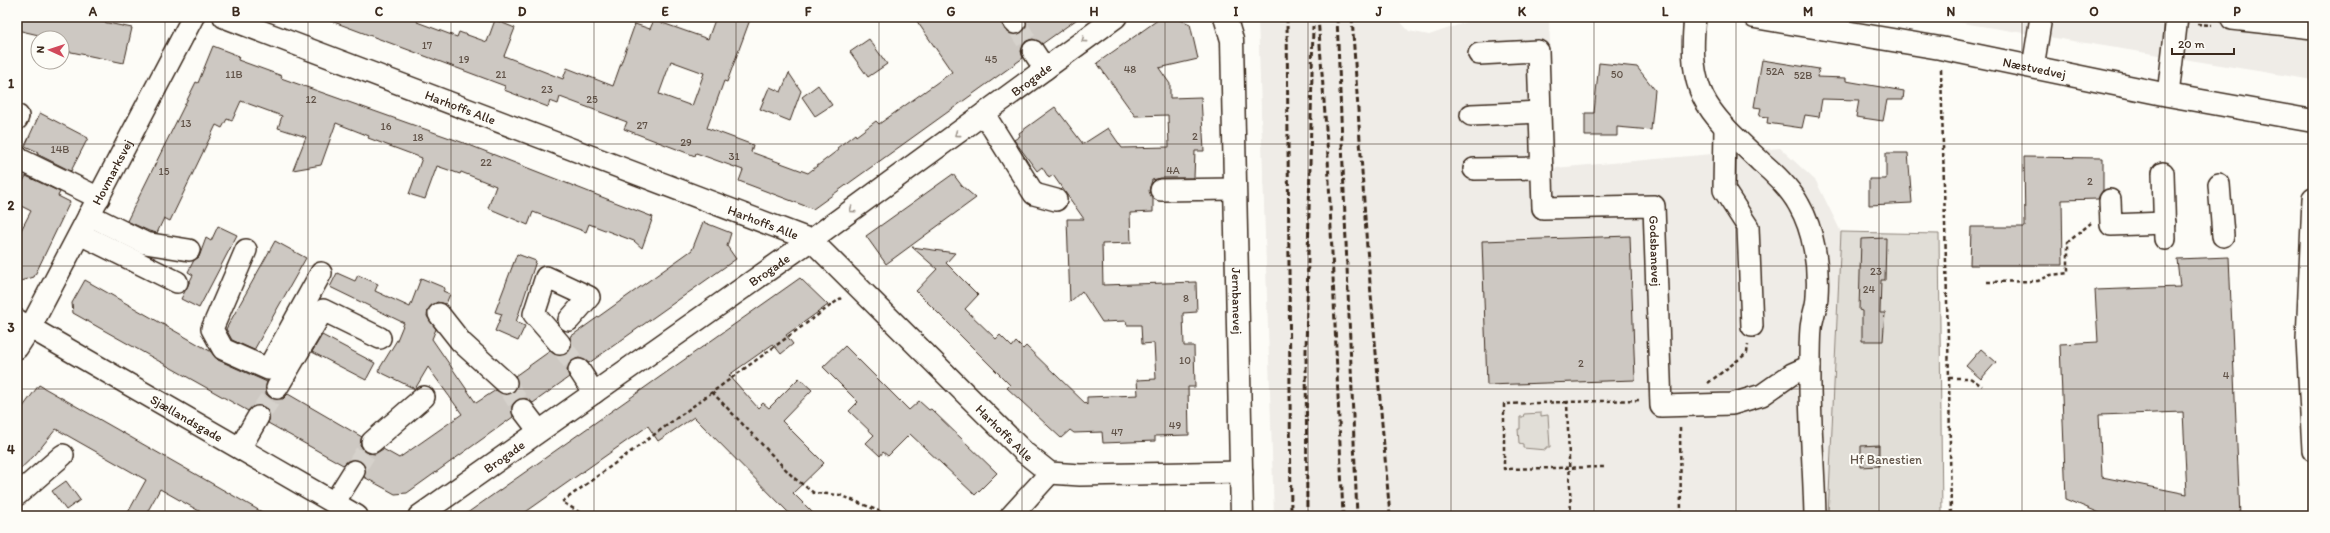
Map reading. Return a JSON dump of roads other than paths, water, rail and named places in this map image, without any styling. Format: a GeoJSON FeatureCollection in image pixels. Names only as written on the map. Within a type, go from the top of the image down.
{"type":"FeatureCollection","features":[{"type":"Feature","properties":{"kind":"main road","name":"Jernbanevej"},"geometry":{"type":"LineString","coordinates":[[1215,17],[1233,86]]}},
{"type":"Feature","properties":{"kind":"main road","name":"Jernbanevej"},"geometry":{"type":"LineString","coordinates":[[1225,17],[1232,40],[1242,516]]}},
{"type":"Feature","properties":{"kind":"main road","name":"Næstvedvej"},"geometry":{"type":"LineString","coordinates":[[1755,17],[1940,48],[2168,95],[2313,121]]}},
{"type":"Feature","properties":{"kind":"street","name":"Hovmarksvej"},"geometry":{"type":"LineString","coordinates":[[17,348],[24,324],[80,234],[193,17]]}},
{"type":"Feature","properties":{"kind":"street","name":"Harhoffs Alle"},"geometry":{"type":"LineString","coordinates":[[224,17],[811,240],[1025,453],[1050,473]]}},
{"type":"Feature","properties":{"kind":"street","name":"Brogade"},"geometry":{"type":"LineString","coordinates":[[419,516],[811,240],[1116,17]]}},
{"type":"Feature","properties":{"kind":"street"},"geometry":{"type":"LineString","coordinates":[[1695,17],[1692,41],[1694,74],[1707,107],[1725,127],[1778,177],[1800,204],[1811,235],[1818,267],[1818,297],[1811,327],[1810,366],[1815,516]]}},
{"type":"Feature","properties":{"kind":"street"},"geometry":{"type":"LineString","coordinates":[[2033,67],[2041,17]]}},
{"type":"Feature","properties":{"kind":"street"},"geometry":{"type":"LineString","coordinates":[[2232,18],[2289,21],[2313,28]]}},
{"type":"Feature","properties":{"kind":"street"},"geometry":{"type":"LineString","coordinates":[[2168,95],[2177,19]]}},
{"type":"Feature","properties":{"kind":"street"},"geometry":{"type":"LineString","coordinates":[[1033,51],[1045,69]]}},
{"type":"Feature","properties":{"kind":"street","name":"Godsbanevej"},"geometry":{"type":"LineString","coordinates":[[1479,54],[1538,51],[1543,208],[1654,206],[1660,406],[1732,404],[1762,395],[1792,374],[1810,366]]}},
{"type":"Feature","properties":{"kind":"street"},"geometry":{"type":"LineString","coordinates":[[1471,115],[1540,112]]}},
{"type":"Feature","properties":{"kind":"street"},"geometry":{"type":"LineString","coordinates":[[984,114],[1034,194],[1056,200]]}},
{"type":"Feature","properties":{"kind":"street"},"geometry":{"type":"LineString","coordinates":[[1725,127],[1724,190],[1748,227],[1752,326]]}},
{"type":"Feature","properties":{"kind":"street"},"geometry":{"type":"LineString","coordinates":[[17,156],[19,159],[94,207],[145,243],[189,250]]}},
{"type":"Feature","properties":{"kind":"street"},"geometry":{"type":"LineString","coordinates":[[1474,169],[1542,168]]}},
{"type":"Feature","properties":{"kind":"street"},"geometry":{"type":"LineString","coordinates":[[2110,203],[2111,225],[2165,231],[2163,173]]}},
{"type":"Feature","properties":{"kind":"street"},"geometry":{"type":"LineString","coordinates":[[2220,184],[2223,236]]}},
{"type":"Feature","properties":{"kind":"street"},"geometry":{"type":"LineString","coordinates":[[1161,190],[1235,189]]}},
{"type":"Feature","properties":{"kind":"street"},"geometry":{"type":"LineString","coordinates":[[2313,199],[2308,340],[2313,450]]}},
{"type":"Feature","properties":{"kind":"street"},"geometry":{"type":"LineString","coordinates":[[80,234],[177,282]]}},
{"type":"Feature","properties":{"kind":"street"},"geometry":{"type":"LineString","coordinates":[[246,250],[212,329],[223,349],[276,378]]}},
{"type":"Feature","properties":{"kind":"street"},"geometry":{"type":"LineString","coordinates":[[276,378],[321,272]]}},
{"type":"Feature","properties":{"kind":"street"},"geometry":{"type":"LineString","coordinates":[[560,344],[534,314],[546,277],[589,297],[569,320]]}},
{"type":"Feature","properties":{"kind":"street"},"geometry":{"type":"LineString","coordinates":[[276,378],[323,310],[380,338]]}},
{"type":"Feature","properties":{"kind":"street"},"geometry":{"type":"LineString","coordinates":[[439,314],[461,342],[506,383]]}},
{"type":"Feature","properties":{"kind":"street","name":"Sjællandsgade"},"geometry":{"type":"LineString","coordinates":[[24,324],[357,516]]}},
{"type":"Feature","properties":{"kind":"street"},"geometry":{"type":"LineString","coordinates":[[579,370],[594,393]]}},
{"type":"Feature","properties":{"kind":"street"},"geometry":{"type":"LineString","coordinates":[[372,442],[424,397]]}},
{"type":"Feature","properties":{"kind":"street"},"geometry":{"type":"LineString","coordinates":[[523,410],[540,431]]}},
{"type":"Feature","properties":{"kind":"street"},"geometry":{"type":"LineString","coordinates":[[240,448],[258,417]]}},
{"type":"Feature","properties":{"kind":"street"},"geometry":{"type":"LineString","coordinates":[[17,495],[62,455]]}},
{"type":"Feature","properties":{"kind":"street"},"geometry":{"type":"LineString","coordinates":[[334,503],[354,471]]}},
{"type":"Feature","properties":{"kind":"street"},"geometry":{"type":"LineString","coordinates":[[1011,516],[1050,473],[1080,475],[1242,472]]}},
{"type":"Feature","properties":{"kind":"tunnel"},"geometry":{"type":"LineString","coordinates":[[1015,23],[1033,51]]}},
{"type":"Feature","properties":{"kind":"tunnel"},"geometry":{"type":"LineString","coordinates":[[560,344],[579,370]]}},
{"type":"Feature","properties":{"kind":"tunnel"},"geometry":{"type":"LineString","coordinates":[[506,383],[523,410]]}},
{"type":"Feature","properties":{"kind":"tunnel"},"geometry":{"type":"LineString","coordinates":[[258,417],[277,388]]}},
{"type":"Feature","properties":{"kind":"tunnel"},"geometry":{"type":"LineString","coordinates":[[354,471],[372,442]]}},
{"type":"Feature","properties":{"kind":"railway"},"geometry":{"type":"LineString","coordinates":[[1287,17],[1291,516]]}},
{"type":"Feature","properties":{"kind":"railway"},"geometry":{"type":"LineString","coordinates":[[1318,17],[1328,157],[1343,516]]}},
{"type":"Feature","properties":{"kind":"railway"},"geometry":{"type":"LineString","coordinates":[[1337,17],[1357,516]]}},
{"type":"Feature","properties":{"kind":"railway"},"geometry":{"type":"LineString","coordinates":[[1352,17],[1367,248],[1390,516]]}},
{"type":"Feature","properties":{"kind":"railway"},"geometry":{"type":"LineString","coordinates":[[1307,516],[1306,352],[1313,26]]}},
{"type":"Feature","properties":{"kind":"park label","name":"Hf Banestien"},"geometry":{"type":"Point","coordinates":[1886,459]}}]}
